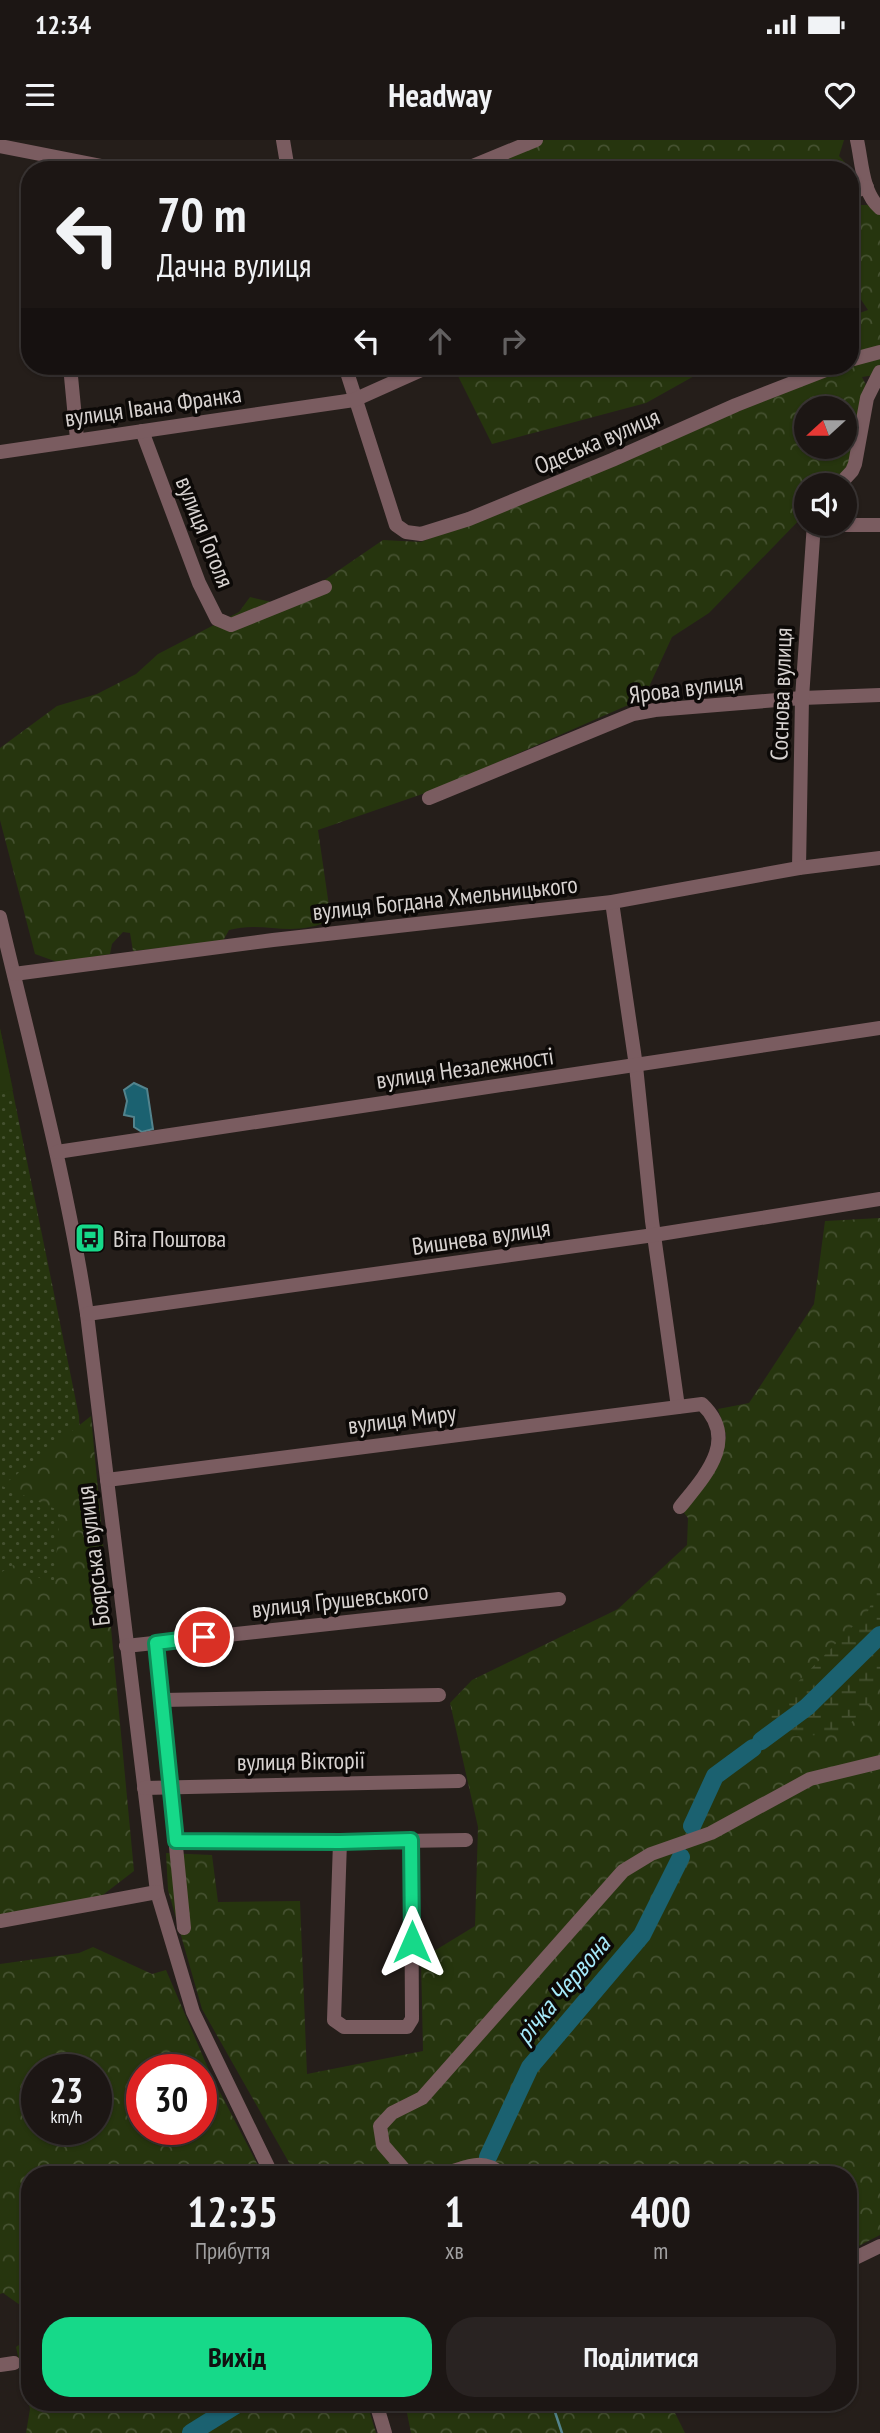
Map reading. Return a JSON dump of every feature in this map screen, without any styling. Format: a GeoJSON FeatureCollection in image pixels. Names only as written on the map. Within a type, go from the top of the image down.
{"type":"FeatureCollection","features":[{"type":"Feature","properties":{"kind":"street"},"geometry":{"type":"LineString","coordinates":[[283,140],[286,161]]}},
{"type":"Feature","properties":{"kind":"street"},"geometry":{"type":"LineString","coordinates":[[485,161],[536,140]]}},
{"type":"Feature","properties":{"kind":"street"},"geometry":{"type":"LineString","coordinates":[[857,140],[867,187],[871,198],[880,208]]}},
{"type":"Feature","properties":{"kind":"street"},"geometry":{"type":"LineString","coordinates":[[0,146],[76,161]]}},
{"type":"Feature","properties":{"kind":"street"},"geometry":{"type":"LineString","coordinates":[[859,190],[867,187]]}},
{"type":"Feature","properties":{"kind":"street"},"geometry":{"type":"LineString","coordinates":[[859,358],[880,352]]}},
{"type":"Feature","properties":{"kind":"street"},"geometry":{"type":"LineString","coordinates":[[848,473],[855,464],[867,398],[880,372]]}},
{"type":"Feature","properties":{"kind":"street"},"geometry":{"type":"LineString","coordinates":[[71,375],[77,439]]}},
{"type":"Feature","properties":{"kind":"street"},"geometry":{"type":"LineString","coordinates":[[347,375],[354,400]]}},
{"type":"Feature","properties":{"kind":"street","name":"вулиця Івана Франка"},"geometry":{"type":"LineString","coordinates":[[0,452],[354,400],[410,375]]}},
{"type":"Feature","properties":{"kind":"street","name":"Одеська вулиця"},"geometry":{"type":"LineString","coordinates":[[354,400],[396,525],[406,532],[421,534],[469,519],[521,498],[736,405],[813,375]]}},
{"type":"Feature","properties":{"kind":"street","name":"вулиця Гоголя"},"geometry":{"type":"LineString","coordinates":[[142,431],[195,571],[217,619],[231,625],[325,587]]}},
{"type":"Feature","properties":{"kind":"street"},"geometry":{"type":"LineString","coordinates":[[857,525],[880,525]]}},
{"type":"Feature","properties":{"kind":"street","name":"Соснова вулиця"},"geometry":{"type":"LineString","coordinates":[[799,868],[802,698],[812,536]]}},
{"type":"Feature","properties":{"kind":"street","name":"Ярова вулиця"},"geometry":{"type":"LineString","coordinates":[[429,799],[633,714],[802,698],[880,695]]}},
{"type":"Feature","properties":{"kind":"street","name":"вулиця Богдана Хмельницького"},"geometry":{"type":"LineString","coordinates":[[14,974],[273,940],[612,902],[799,868],[880,858]]}},
{"type":"Feature","properties":{"kind":"street"},"geometry":{"type":"LineString","coordinates":[[612,902],[636,1066],[654,1236],[678,1407]]}},
{"type":"Feature","properties":{"kind":"street","name":"Боярська вулиця"},"geometry":{"type":"LineString","coordinates":[[0,917],[5,957],[14,974],[77,1246],[157,1892],[193,2012],[268,2166]]}},
{"type":"Feature","properties":{"kind":"street","name":"вулиця Незалежності"},"geometry":{"type":"LineString","coordinates":[[57,1152],[880,1028]]}},
{"type":"Feature","properties":{"kind":"street","name":"Вишнева вулиця"},"geometry":{"type":"LineString","coordinates":[[87,1314],[654,1236],[880,1199]]}},
{"type":"Feature","properties":{"kind":"street","name":"вулиця Миру"},"geometry":{"type":"LineString","coordinates":[[107,1480],[702,1404],[712,1414],[719,1437],[713,1466],[680,1507]]}},
{"type":"Feature","properties":{"kind":"street","name":"вулиця Грушевського"},"geometry":{"type":"LineString","coordinates":[[126,1646],[559,1599]]}},
{"type":"Feature","properties":{"kind":"street"},"geometry":{"type":"LineString","coordinates":[[156,1643],[184,1928]]}},
{"type":"Feature","properties":{"kind":"street"},"geometry":{"type":"LineString","coordinates":[[162,1700],[439,1695]]}},
{"type":"Feature","properties":{"kind":"street"},"geometry":{"type":"LineString","coordinates":[[401,2166],[383,2145],[380,2126],[392,2113],[422,2098],[623,1871],[650,1854],[711,1833],[810,1779],[880,1762]]}},
{"type":"Feature","properties":{"kind":"street","name":"вулиця Вікторії"},"geometry":{"type":"LineString","coordinates":[[144,1788],[460,1781]]}},
{"type":"Feature","properties":{"kind":"street"},"geometry":{"type":"LineString","coordinates":[[340,1842],[334,2020],[344,2027],[407,2026],[412,2019],[411,1840]]}},
{"type":"Feature","properties":{"kind":"street"},"geometry":{"type":"LineString","coordinates":[[176,1841],[466,1840]]}},
{"type":"Feature","properties":{"kind":"street"},"geometry":{"type":"LineString","coordinates":[[0,1921],[157,1892]]}},
{"type":"Feature","properties":{"kind":"street"},"geometry":{"type":"LineString","coordinates":[[470,2166],[479,2163],[493,2166]]}},
{"type":"Feature","properties":{"kind":"street"},"geometry":{"type":"LineString","coordinates":[[857,2257],[880,2246]]}},
{"type":"Feature","properties":{"kind":"street"},"geometry":{"type":"LineString","coordinates":[[378,2411],[385,2433]]}},
{"type":"Feature","properties":{"kind":"green space"},"geometry":{"type":"Polygon","coordinates":[[[544,140],[844,140],[839,156],[844,161],[496,161],[544,140]]]}},
{"type":"Feature","properties":{"kind":"green space"},"geometry":{"type":"Polygon","coordinates":[[[859,201],[860,205],[874,205],[880,211],[880,371],[875,375],[862,377],[870,393],[858,437],[858,396],[794,396],[794,459],[852,459],[848,473],[794,473],[794,525],[709,613],[672,637],[641,704],[626,706],[437,789],[318,830],[331,920],[303,928],[242,927],[229,930],[223,941],[133,951],[130,933],[123,932],[112,944],[110,954],[60,963],[35,954],[0,820],[0,748],[57,706],[97,694],[136,674],[158,654],[239,612],[250,597],[271,602],[304,594],[383,540],[421,542],[785,392],[809,375],[859,375],[859,313],[868,310],[859,296],[859,201]]]}},
{"type":"Feature","properties":{"kind":"green space"},"geometry":{"type":"Polygon","coordinates":[[[458,375],[696,375],[646,403],[492,444],[458,375]]]}},
{"type":"Feature","properties":{"kind":"green space"},"geometry":{"type":"Polygon","coordinates":[[[0,1028],[13,1090],[0,1092],[0,1028]]]}},
{"type":"Feature","properties":{"kind":"green space"},"geometry":{"type":"Polygon","coordinates":[[[0,1029],[79,1416],[103,1866],[0,1914],[0,1029]]]}},
{"type":"Feature","properties":{"kind":"green space"},"geometry":{"type":"Polygon","coordinates":[[[880,1218],[880,2235],[857,2247],[857,2166],[291,2166],[202,2009],[168,1890],[166,1853],[212,1855],[218,1902],[300,1901],[307,2074],[423,2051],[421,1959],[475,1926],[478,1827],[450,1703],[472,1680],[618,1609],[687,1545],[688,1518],[684,1513],[721,1460],[726,1435],[718,1409],[749,1403],[814,1304],[825,1221],[880,1218]]]}},
{"type":"Feature","properties":{"kind":"green space"},"geometry":{"type":"Polygon","coordinates":[[[91,1416],[134,1871],[95,1901],[0,1924],[0,1573],[13,1565],[54,1585],[60,1511],[2,1486],[91,1416]]]}},
{"type":"Feature","properties":{"kind":"green space"},"geometry":{"type":"Polygon","coordinates":[[[880,1572],[880,1675],[872,1701],[840,1734],[775,1737],[768,1724],[773,1707],[868,1611],[877,1590],[880,1572]]]}},
{"type":"Feature","properties":{"kind":"green space"},"geometry":{"type":"Polygon","coordinates":[[[93,1947],[152,1974],[166,1970],[202,2054],[126,2054],[126,2145],[217,2145],[217,2087],[258,2166],[21,2166],[21,2306],[3,2293],[0,2294],[0,1964],[79,1953],[93,1947]]]}},
{"type":"Feature","properties":{"kind":"green space"},"geometry":{"type":"Polygon","coordinates":[[[21,2343],[21,2369],[16,2347],[21,2343]]]}},
{"type":"Feature","properties":{"kind":"green space"},"geometry":{"type":"Polygon","coordinates":[[[30,2411],[369,2411],[376,2433],[26,2433],[30,2411]]]}},
{"type":"Feature","properties":{"kind":"green space"},"geometry":{"type":"Polygon","coordinates":[[[407,2411],[675,2413],[685,2433],[411,2433],[407,2411]]]}},
{"type":"Feature","properties":{"kind":"water"},"geometry":{"type":"Polygon","coordinates":[[[134,1083],[147,1089],[153,1129],[142,1132],[134,1127],[134,1117],[124,1115],[127,1101],[124,1090],[134,1083]]]}},
{"type":"Feature","properties":{"kind":"waterway","name":"річка Червона"},"geometry":{"type":"LineString","coordinates":[[761,1741],[807,1707],[880,1635]]}},
{"type":"Feature","properties":{"kind":"waterway"},"geometry":{"type":"LineString","coordinates":[[692,1826],[715,1776],[753,1748]]}},
{"type":"Feature","properties":{"kind":"waterway","name":"річка Червона"},"geometry":{"type":"LineString","coordinates":[[488,2157],[530,2067],[642,1935],[681,1857]]}},
{"type":"Feature","properties":{"kind":"waterway","name":"річка Червона"},"geometry":{"type":"LineString","coordinates":[[191,2433],[226,2411]]}},
{"type":"Feature","properties":{"kind":"waterway"},"geometry":{"type":"LineString","coordinates":[[555,2411],[562,2433]]}},
{"type":"Feature","properties":{"kind":"place","name":"Віта Поштова"},"geometry":{"type":"Point","coordinates":[90,1238]}},
{"type":"Feature","properties":{"kind":"route"},"geometry":{"type":"LineString","coordinates":[[204,1637],[156,1643],[176,1841],[411,1840],[412,1942]]}}]}
